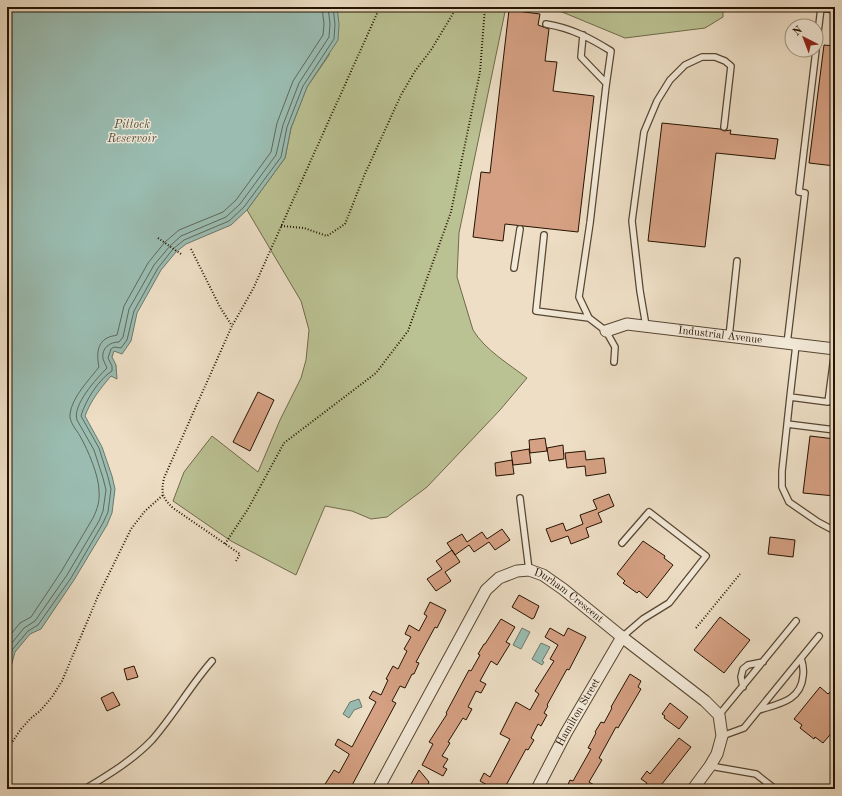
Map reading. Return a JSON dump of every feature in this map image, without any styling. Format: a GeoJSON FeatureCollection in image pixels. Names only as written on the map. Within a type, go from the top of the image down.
{"type":"FeatureCollection","features":[{"type":"Feature","properties":{"kind":"street","name":"Industrial Avenue"},"geometry":{"type":"LineString","coordinates":[[606,331],[627,324],[835,349]]}},
{"type":"Feature","properties":{"kind":"street","name":"Durham Crescent"},"geometry":{"type":"LineString","coordinates":[[378,789],[486,590],[499,578],[508,574],[529,570],[543,575],[563,589],[705,701],[719,716]]}},
{"type":"Feature","properties":{"kind":"street","name":"Hamilton Street"},"geometry":{"type":"LineString","coordinates":[[537,789],[566,733],[622,637]]}},
{"type":"Feature","properties":{"kind":"street"},"geometry":{"type":"LineString","coordinates":[[693,789],[717,754],[722,736],[719,716]]}},
{"type":"Feature","properties":{"kind":"lane"},"geometry":{"type":"LineString","coordinates":[[820,18],[821,8],[835,10]]}},
{"type":"Feature","properties":{"kind":"lane"},"geometry":{"type":"LineString","coordinates":[[546,24],[583,34],[611,51],[590,223],[579,297],[589,318],[606,331],[615,347],[614,362]]}},
{"type":"Feature","properties":{"kind":"lane"},"geometry":{"type":"LineString","coordinates":[[583,34],[581,57],[606,83]]}},
{"type":"Feature","properties":{"kind":"lane"},"geometry":{"type":"LineString","coordinates":[[646,326],[640,291],[632,221],[644,132],[657,101],[670,80],[684,65],[702,57],[715,57],[725,61],[731,66],[724,127]]}},
{"type":"Feature","properties":{"kind":"lane"},"geometry":{"type":"LineString","coordinates":[[815,58],[799,192],[805,193],[792,344],[790,397],[782,471],[782,487],[789,502],[818,522],[835,531]]}},
{"type":"Feature","properties":{"kind":"lane"},"geometry":{"type":"LineString","coordinates":[[514,268],[520,229]]}},
{"type":"Feature","properties":{"kind":"lane"},"geometry":{"type":"LineString","coordinates":[[544,235],[536,311],[589,318]]}},
{"type":"Feature","properties":{"kind":"lane"},"geometry":{"type":"LineString","coordinates":[[729,337],[736,261]]}},
{"type":"Feature","properties":{"kind":"lane"},"geometry":{"type":"LineString","coordinates":[[790,397],[828,402],[835,349]]}},
{"type":"Feature","properties":{"kind":"lane"},"geometry":{"type":"LineString","coordinates":[[787,424],[835,430]]}},
{"type":"Feature","properties":{"kind":"lane"},"geometry":{"type":"LineString","coordinates":[[520,498],[529,570]]}},
{"type":"Feature","properties":{"kind":"lane"},"geometry":{"type":"LineString","coordinates":[[622,543],[649,512],[706,556],[669,603],[643,619],[622,637]]}},
{"type":"Feature","properties":{"kind":"lane"},"geometry":{"type":"LineString","coordinates":[[719,716],[796,621]]}},
{"type":"Feature","properties":{"kind":"lane"},"geometry":{"type":"LineString","coordinates":[[722,736],[744,728],[819,636]]}},
{"type":"Feature","properties":{"kind":"lane"},"geometry":{"type":"LineString","coordinates":[[758,710],[781,704],[797,694],[803,679],[804,667],[801,658]]}},
{"type":"Feature","properties":{"kind":"lane"},"geometry":{"type":"LineString","coordinates":[[85,789],[104,778],[139,753],[163,727],[198,676],[212,661]]}},
{"type":"Feature","properties":{"kind":"lane"},"geometry":{"type":"LineString","coordinates":[[743,687],[741,677],[743,669],[748,665],[763,662]]}},
{"type":"Feature","properties":{"kind":"lane"},"geometry":{"type":"LineString","coordinates":[[710,766],[756,774],[776,789]]}},
{"type":"Feature","properties":{"kind":"path"},"geometry":{"type":"LineString","coordinates":[[236,561],[240,554],[173,508],[167,502],[163,495],[162,486],[164,478],[232,326],[253,289],[380,7]]}},
{"type":"Feature","properties":{"kind":"path"},"geometry":{"type":"LineString","coordinates":[[281,226],[304,228],[326,236],[345,224],[364,176],[401,95],[457,7]]}},
{"type":"Feature","properties":{"kind":"path"},"geometry":{"type":"LineString","coordinates":[[225,544],[248,509],[284,443],[376,373],[408,331],[451,212],[480,72],[485,7]]}},
{"type":"Feature","properties":{"kind":"path"},"geometry":{"type":"LineString","coordinates":[[158,238],[181,254]]}},
{"type":"Feature","properties":{"kind":"path"},"geometry":{"type":"LineString","coordinates":[[191,248],[220,307],[232,326]]}},
{"type":"Feature","properties":{"kind":"path"},"geometry":{"type":"LineString","coordinates":[[7,752],[21,729],[52,697],[62,682],[98,596],[131,529],[145,511],[163,495]]}},
{"type":"Feature","properties":{"kind":"path"},"geometry":{"type":"LineString","coordinates":[[696,628],[740,574]]}},
{"type":"Feature","properties":{"kind":"green space"},"geometry":{"type":"Polygon","coordinates":[[[337,7],[506,7],[459,233],[457,277],[473,330],[484,344],[527,378],[500,410],[427,487],[387,517],[371,519],[352,511],[325,506],[296,575],[231,541],[173,501],[184,472],[212,436],[258,472],[280,420],[301,378],[306,360],[309,330],[301,301],[247,210],[285,158],[291,128],[307,87],[329,55],[337,7]]]}},
{"type":"Feature","properties":{"kind":"green space"},"geometry":{"type":"Polygon","coordinates":[[[550,7],[723,7],[723,17],[705,28],[625,38],[550,7]]]}},
{"type":"Feature","properties":{"kind":"water","name":"Pittock Reservoir"},"geometry":{"type":"Polygon","coordinates":[[[7,7],[337,7],[339,24],[338,40],[307,87],[291,128],[285,158],[247,210],[231,225],[186,244],[176,252],[161,270],[137,313],[131,341],[122,354],[114,351],[112,357],[116,365],[117,379],[111,376],[103,385],[85,416],[102,447],[112,476],[115,489],[112,513],[107,525],[74,580],[41,629],[30,634],[15,652],[7,681],[7,7]]]}},
{"type":"Feature","properties":{"kind":"water"},"geometry":{"type":"Polygon","coordinates":[[[522,628],[530,632],[521,649],[513,645],[522,628]]]}},
{"type":"Feature","properties":{"kind":"water"},"geometry":{"type":"Polygon","coordinates":[[[541,643],[550,647],[542,661],[544,662],[542,665],[532,659],[541,643]]]}},
{"type":"Feature","properties":{"kind":"water"},"geometry":{"type":"Polygon","coordinates":[[[359,699],[362,707],[354,710],[349,718],[343,714],[350,702],[359,699]]]}},
{"type":"Feature","properties":{"kind":"building"},"geometry":{"type":"Polygon","coordinates":[[[509,10],[540,14],[538,25],[549,29],[545,61],[557,62],[553,91],[594,96],[578,232],[505,224],[503,241],[473,237],[481,172],[490,173],[509,10]]]}},
{"type":"Feature","properties":{"kind":"building"},"geometry":{"type":"Polygon","coordinates":[[[824,45],[835,46],[835,166],[809,163],[822,58],[824,58],[824,45]]]}},
{"type":"Feature","properties":{"kind":"building"},"geometry":{"type":"Polygon","coordinates":[[[662,123],[720,129],[724,131],[731,130],[730,134],[778,139],[775,159],[716,153],[705,247],[648,241],[662,123]]]}},
{"type":"Feature","properties":{"kind":"building"},"geometry":{"type":"Polygon","coordinates":[[[258,392],[274,400],[250,451],[233,442],[258,392]]]}},
{"type":"Feature","properties":{"kind":"building"},"geometry":{"type":"Polygon","coordinates":[[[810,436],[835,439],[835,496],[803,493],[810,436]]]}},
{"type":"Feature","properties":{"kind":"building"},"geometry":{"type":"Polygon","coordinates":[[[545,438],[547,451],[530,453],[529,440],[545,438]]]}},
{"type":"Feature","properties":{"kind":"building"},"geometry":{"type":"Polygon","coordinates":[[[563,445],[564,459],[549,461],[547,448],[563,445]]]}},
{"type":"Feature","properties":{"kind":"building"},"geometry":{"type":"Polygon","coordinates":[[[529,449],[531,463],[513,465],[511,452],[529,449]]]}},
{"type":"Feature","properties":{"kind":"building"},"geometry":{"type":"Polygon","coordinates":[[[585,451],[586,460],[604,458],[606,473],[586,476],[585,466],[567,468],[565,453],[585,451]]]}},
{"type":"Feature","properties":{"kind":"building"},"geometry":{"type":"Polygon","coordinates":[[[512,460],[514,474],[496,476],[495,463],[512,460]]]}},
{"type":"Feature","properties":{"kind":"building"},"geometry":{"type":"Polygon","coordinates":[[[609,494],[614,506],[598,513],[602,522],[586,528],[589,537],[571,544],[568,536],[551,542],[546,529],[563,523],[566,531],[583,524],[580,515],[597,509],[593,500],[609,494]]]}},
{"type":"Feature","properties":{"kind":"building"},"geometry":{"type":"Polygon","coordinates":[[[502,529],[510,540],[495,550],[489,542],[474,552],[469,545],[455,555],[447,543],[462,534],[467,542],[482,532],[487,539],[502,529]]]}},
{"type":"Feature","properties":{"kind":"building"},"geometry":{"type":"Polygon","coordinates":[[[770,537],[795,540],[793,557],[768,554],[770,537]]]}},
{"type":"Feature","properties":{"kind":"building"},"geometry":{"type":"Polygon","coordinates":[[[643,541],[665,556],[664,558],[673,565],[647,598],[639,591],[637,593],[623,583],[625,581],[617,574],[643,541]]]}},
{"type":"Feature","properties":{"kind":"building"},"geometry":{"type":"Polygon","coordinates":[[[452,550],[460,562],[445,572],[451,581],[436,591],[427,579],[442,569],[436,561],[452,550]]]}},
{"type":"Feature","properties":{"kind":"building"},"geometry":{"type":"Polygon","coordinates":[[[519,595],[539,606],[534,618],[532,619],[512,607],[519,595]]]}},
{"type":"Feature","properties":{"kind":"building"},"geometry":{"type":"Polygon","coordinates":[[[430,602],[446,610],[416,662],[419,663],[414,674],[412,674],[405,688],[400,686],[392,701],[396,703],[350,789],[322,789],[334,770],[339,773],[349,755],[335,745],[338,739],[352,747],[376,702],[369,698],[373,691],[381,695],[388,680],[386,679],[393,666],[398,669],[407,651],[404,649],[411,637],[405,634],[409,625],[419,631],[427,616],[424,614],[430,602]]]}},
{"type":"Feature","properties":{"kind":"building"},"geometry":{"type":"Polygon","coordinates":[[[720,617],[750,640],[724,673],[694,650],[720,617]]]}},
{"type":"Feature","properties":{"kind":"building"},"geometry":{"type":"Polygon","coordinates":[[[501,619],[515,627],[506,642],[510,644],[497,665],[491,661],[480,681],[486,684],[481,693],[476,691],[468,707],[472,709],[466,720],[463,718],[448,742],[450,743],[442,756],[448,759],[443,767],[447,769],[443,776],[422,765],[433,744],[429,742],[447,714],[446,713],[469,670],[471,671],[480,655],[478,654],[501,619]]]}},
{"type":"Feature","properties":{"kind":"building"},"geometry":{"type":"Polygon","coordinates":[[[550,628],[564,636],[568,628],[586,637],[569,670],[567,669],[547,705],[548,706],[544,713],[547,715],[541,726],[538,724],[531,738],[534,740],[528,750],[526,749],[504,789],[494,789],[480,781],[484,773],[490,777],[510,739],[500,734],[516,702],[530,710],[539,694],[535,691],[554,661],[550,659],[558,645],[545,637],[550,628]]]}},
{"type":"Feature","properties":{"kind":"building"},"geometry":{"type":"Polygon","coordinates":[[[134,666],[138,677],[127,680],[124,669],[134,666]]]}},
{"type":"Feature","properties":{"kind":"building"},"geometry":{"type":"Polygon","coordinates":[[[630,674],[641,681],[638,687],[641,689],[618,728],[616,727],[599,758],[602,760],[589,782],[601,789],[566,789],[570,780],[573,781],[591,749],[588,748],[596,733],[595,732],[601,722],[604,723],[612,708],[611,707],[630,674]]]}},
{"type":"Feature","properties":{"kind":"building"},"geometry":{"type":"Polygon","coordinates":[[[820,687],[828,694],[830,692],[835,696],[835,729],[823,743],[815,737],[814,739],[800,728],[802,725],[794,719],[820,687]]]}},
{"type":"Feature","properties":{"kind":"building"},"geometry":{"type":"Polygon","coordinates":[[[113,692],[120,705],[107,711],[101,698],[113,692]]]}},
{"type":"Feature","properties":{"kind":"building"},"geometry":{"type":"Polygon","coordinates":[[[670,703],[688,717],[679,729],[664,718],[665,716],[662,714],[670,703]]]}},
{"type":"Feature","properties":{"kind":"building"},"geometry":{"type":"Polygon","coordinates":[[[679,738],[691,747],[658,789],[642,789],[647,783],[641,779],[647,771],[650,774],[679,738]]]}},
{"type":"Feature","properties":{"kind":"building"},"geometry":{"type":"Polygon","coordinates":[[[419,770],[429,782],[426,789],[409,789],[411,784],[419,770]]]}}]}
